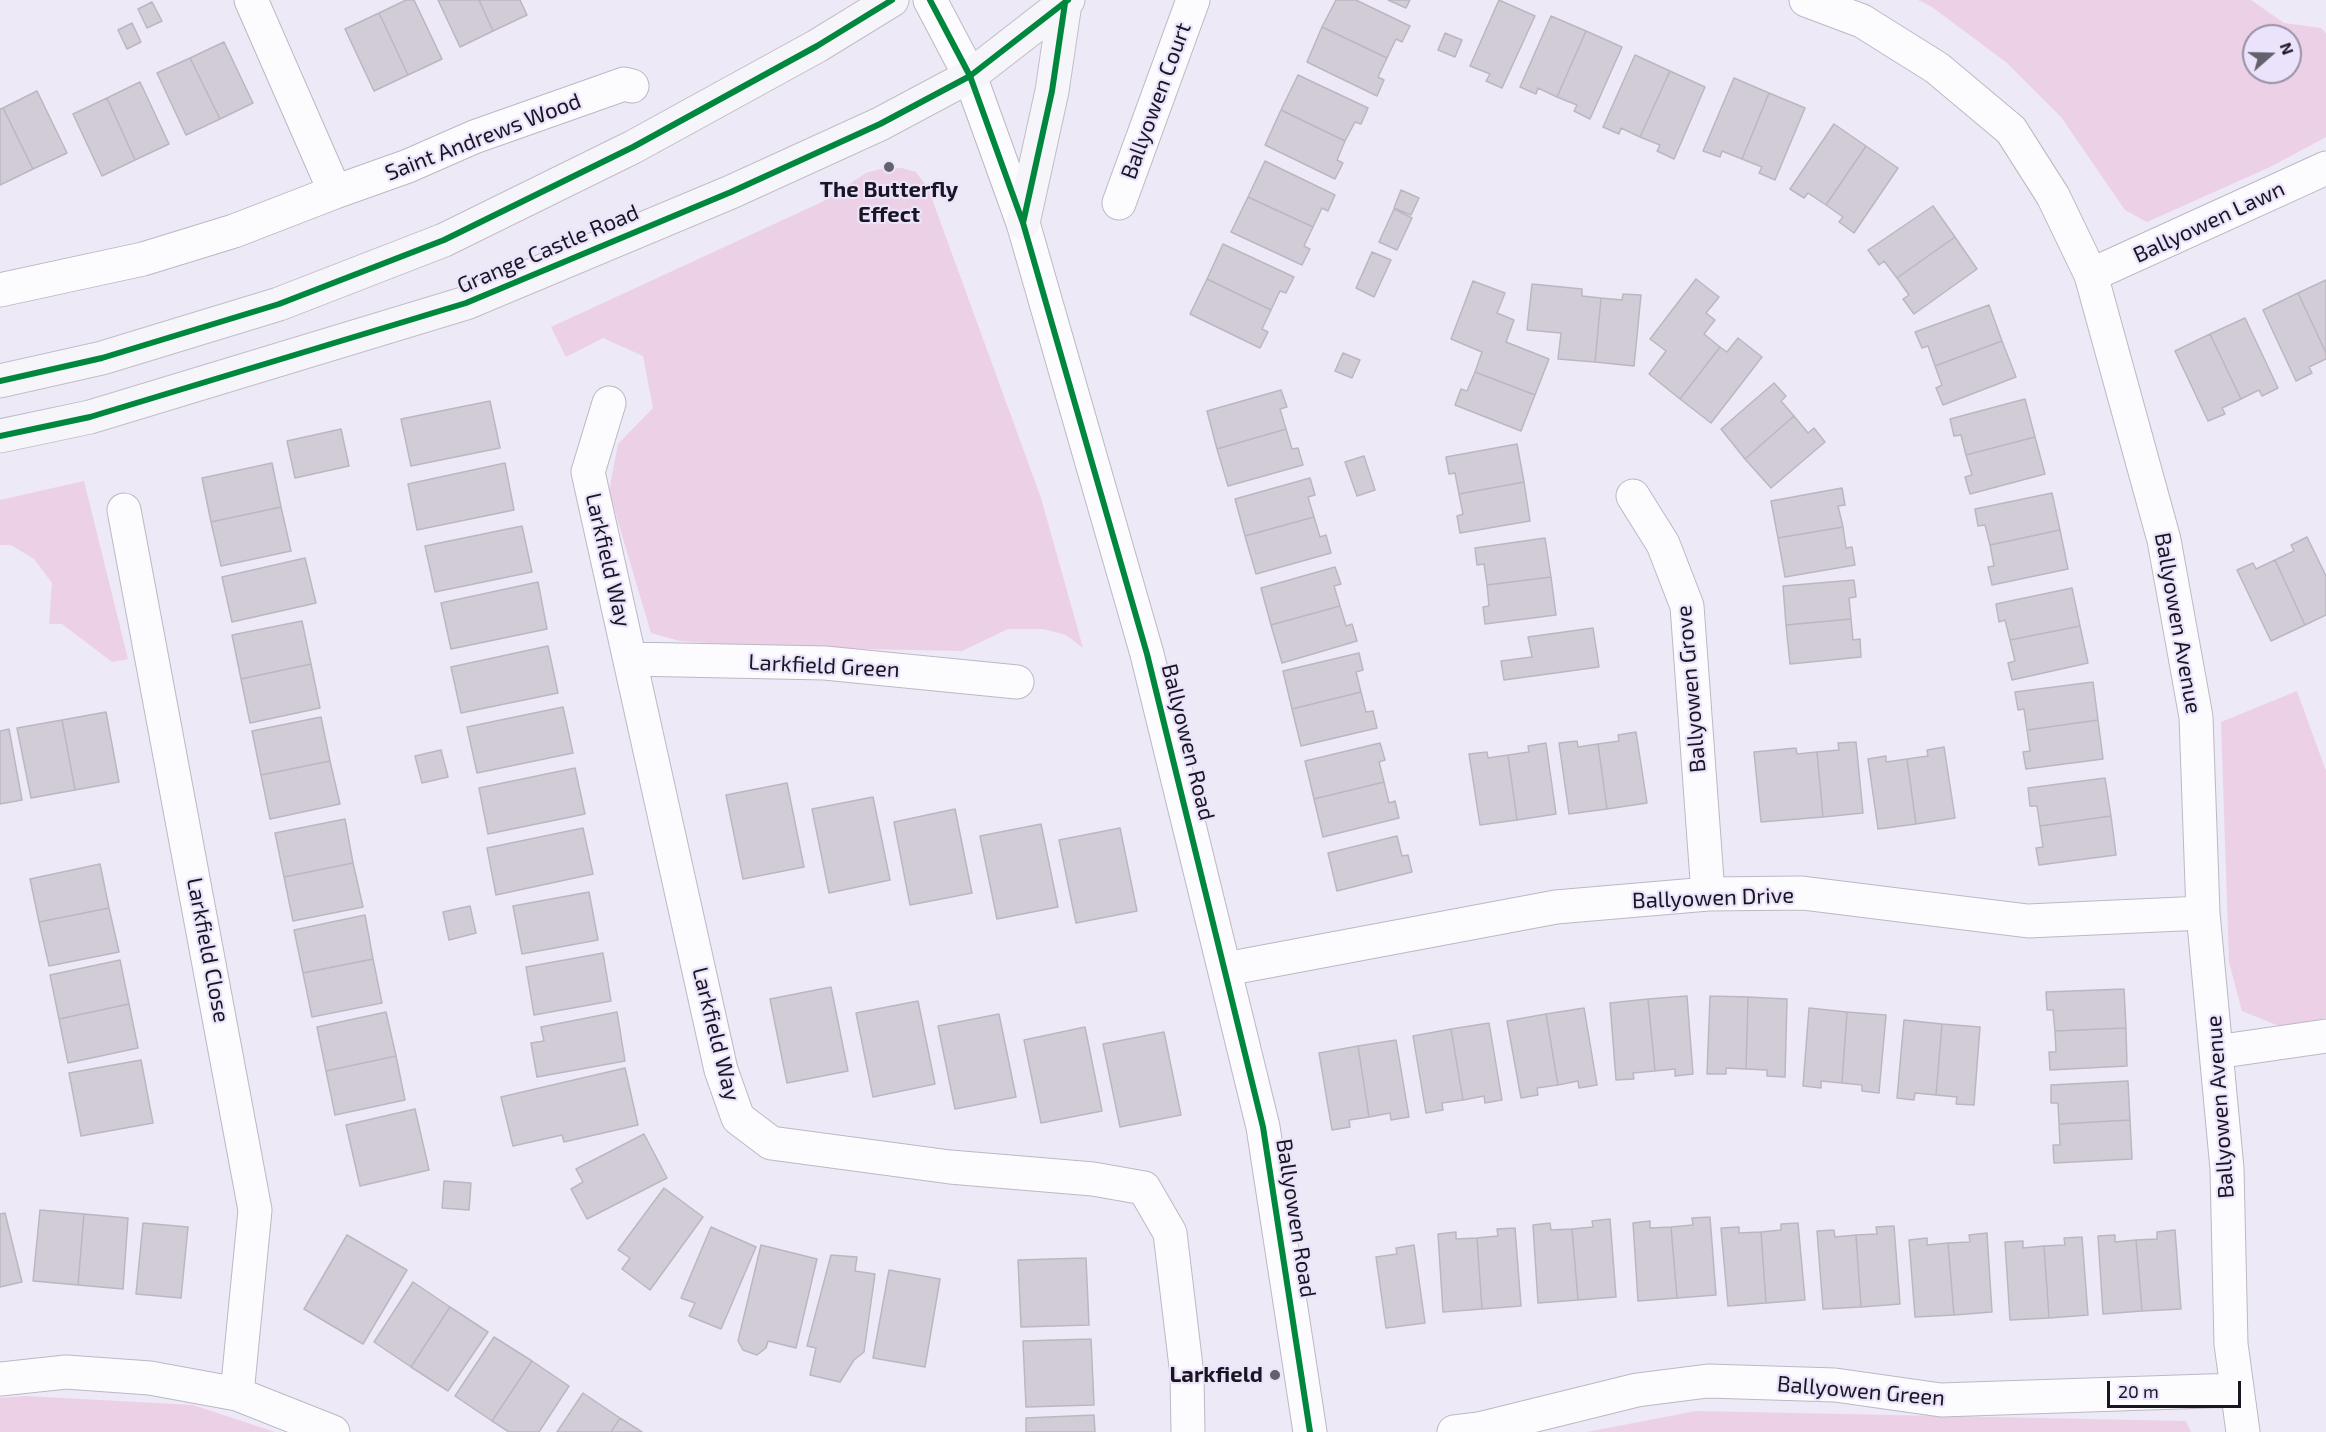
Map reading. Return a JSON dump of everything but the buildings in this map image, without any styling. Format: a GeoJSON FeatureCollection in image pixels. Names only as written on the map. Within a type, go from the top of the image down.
{"type":"FeatureCollection","features":[{"type":"Feature","properties":{"kind":"main road"},"geometry":{"type":"LineString","coordinates":[[0,381],[102,358],[279,304],[444,240],[633,147],[818,46],[892,0]]}},
{"type":"Feature","properties":{"kind":"main road"},"geometry":{"type":"LineString","coordinates":[[1023,223],[1052,91],[1067,2]]}},
{"type":"Feature","properties":{"kind":"main road","name":"Grange Castle Road"},"geometry":{"type":"LineString","coordinates":[[0,436],[90,417],[466,303],[730,192],[880,123],[970,76],[1067,2]]}},
{"type":"Feature","properties":{"kind":"street"},"geometry":{"type":"LineString","coordinates":[[251,0],[335,192]]}},
{"type":"Feature","properties":{"kind":"street","name":"Ballyowen Road"},"geometry":{"type":"LineString","coordinates":[[930,0],[970,76],[1023,223],[1147,654],[1263,1127],[1310,1432]]}},
{"type":"Feature","properties":{"kind":"street","name":"Ballyowen Court"},"geometry":{"type":"LineString","coordinates":[[1119,203],[1193,0]]}},
{"type":"Feature","properties":{"kind":"street","name":"Ballyowen Avenue"},"geometry":{"type":"LineString","coordinates":[[1806,0],[1862,21],[1937,68],[2010,130],[2053,196],[2091,275],[2164,540],[2196,717],[2203,914],[2227,1169],[2231,1344],[2243,1432]]}},
{"type":"Feature","properties":{"kind":"street","name":"Saint Andrews Wood"},"geometry":{"type":"LineString","coordinates":[[0,290],[143,259],[234,231],[408,166],[474,137],[624,84],[632,86]]}},
{"type":"Feature","properties":{"kind":"street","name":"Ballyowen Lawn"},"geometry":{"type":"LineString","coordinates":[[2091,275],[2326,168]]}},
{"type":"Feature","properties":{"kind":"street","name":"Larkfield Way"},"geometry":{"type":"LineString","coordinates":[[609,403],[588,472],[721,1070],[738,1118],[771,1143],[950,1167],[1093,1179],[1144,1188],[1170,1233],[1187,1375],[1188,1432]]}},
{"type":"Feature","properties":{"kind":"street","name":"Ballyowen Grove"},"geometry":{"type":"LineString","coordinates":[[1633,496],[1663,544],[1687,606],[1708,894]]}},
{"type":"Feature","properties":{"kind":"street","name":"Larkfield Close"},"geometry":{"type":"LineString","coordinates":[[124,510],[255,1210],[237,1394]]}},
{"type":"Feature","properties":{"kind":"street","name":"Larkfield Green"},"geometry":{"type":"LineString","coordinates":[[630,659],[825,663],[1017,682]]}},
{"type":"Feature","properties":{"kind":"street","name":"Ballyowen Drive"},"geometry":{"type":"LineString","coordinates":[[1226,969],[1556,907],[1708,894],[1802,893],[2028,921],[2203,914]]}},
{"type":"Feature","properties":{"kind":"street"},"geometry":{"type":"LineString","coordinates":[[2216,1052],[2326,1036]]}},
{"type":"Feature","properties":{"kind":"street"},"geometry":{"type":"LineString","coordinates":[[0,1379],[66,1372],[150,1378],[237,1394],[333,1432]]}},
{"type":"Feature","properties":{"kind":"street","name":"Ballyowen Green"},"geometry":{"type":"LineString","coordinates":[[1454,1432],[1479,1429],[1636,1390],[1708,1381],[1835,1385],[1941,1400],[2237,1390]]}},
{"type":"Feature","properties":{"kind":"shaded area"},"geometry":{"type":"Polygon","coordinates":[[[1918,0],[2251,0],[2284,23],[2291,24],[2242,24],[2242,84],[2302,84],[2302,25],[2321,28],[2326,33],[2326,137],[2270,167],[2147,222],[2125,210],[2061,117],[2007,63],[1932,7],[1918,0]]]}},
{"type":"Feature","properties":{"kind":"shaded area"},"geometry":{"type":"Polygon","coordinates":[[[902,168],[916,172],[928,188],[1041,498],[1083,648],[1066,635],[1043,629],[1008,629],[962,651],[767,647],[680,641],[651,633],[609,491],[618,444],[653,408],[643,356],[603,338],[566,357],[551,327],[824,201],[866,173],[881,169],[902,168]]]}},
{"type":"Feature","properties":{"kind":"shaded area"},"geometry":{"type":"Polygon","coordinates":[[[84,481],[128,659],[112,662],[62,624],[49,624],[52,583],[34,559],[11,545],[0,545],[0,500],[84,481]]]}},
{"type":"Feature","properties":{"kind":"shaded area"},"geometry":{"type":"Polygon","coordinates":[[[2297,691],[2326,771],[2326,1018],[2284,1028],[2242,1011],[2229,962],[2221,722],[2297,691]]]}},
{"type":"Feature","properties":{"kind":"shaded area"},"geometry":{"type":"Polygon","coordinates":[[[25,1396],[193,1405],[275,1432],[0,1432],[0,1398],[25,1396]]]}},
{"type":"Feature","properties":{"kind":"shaded area"},"geometry":{"type":"Polygon","coordinates":[[[1696,1411],[2186,1421],[2191,1432],[1587,1432],[1696,1411]]]}},
{"type":"Feature","properties":{"kind":"cycle path"},"geometry":{"type":"LineString","coordinates":[[0,381],[102,358],[279,304],[444,240],[633,147],[817,46],[892,0]]}},
{"type":"Feature","properties":{"kind":"cycle path"},"geometry":{"type":"LineString","coordinates":[[930,0],[970,76],[1023,223],[1147,654],[1263,1127],[1310,1432]]}},
{"type":"Feature","properties":{"kind":"cycle path"},"geometry":{"type":"LineString","coordinates":[[0,436],[90,417],[466,303],[731,192],[880,124],[970,76],[1068,0]]}},
{"type":"Feature","properties":{"kind":"cycle path"},"geometry":{"type":"LineString","coordinates":[[1023,223],[1052,91],[1065,3]]}},
{"type":"Feature","properties":{"kind":"place","name":"The Butterfly Effect"},"geometry":{"type":"Point","coordinates":[889,167]}},
{"type":"Feature","properties":{"kind":"place","name":"Larkfield"},"geometry":{"type":"Point","coordinates":[1275,1375]}}]}
